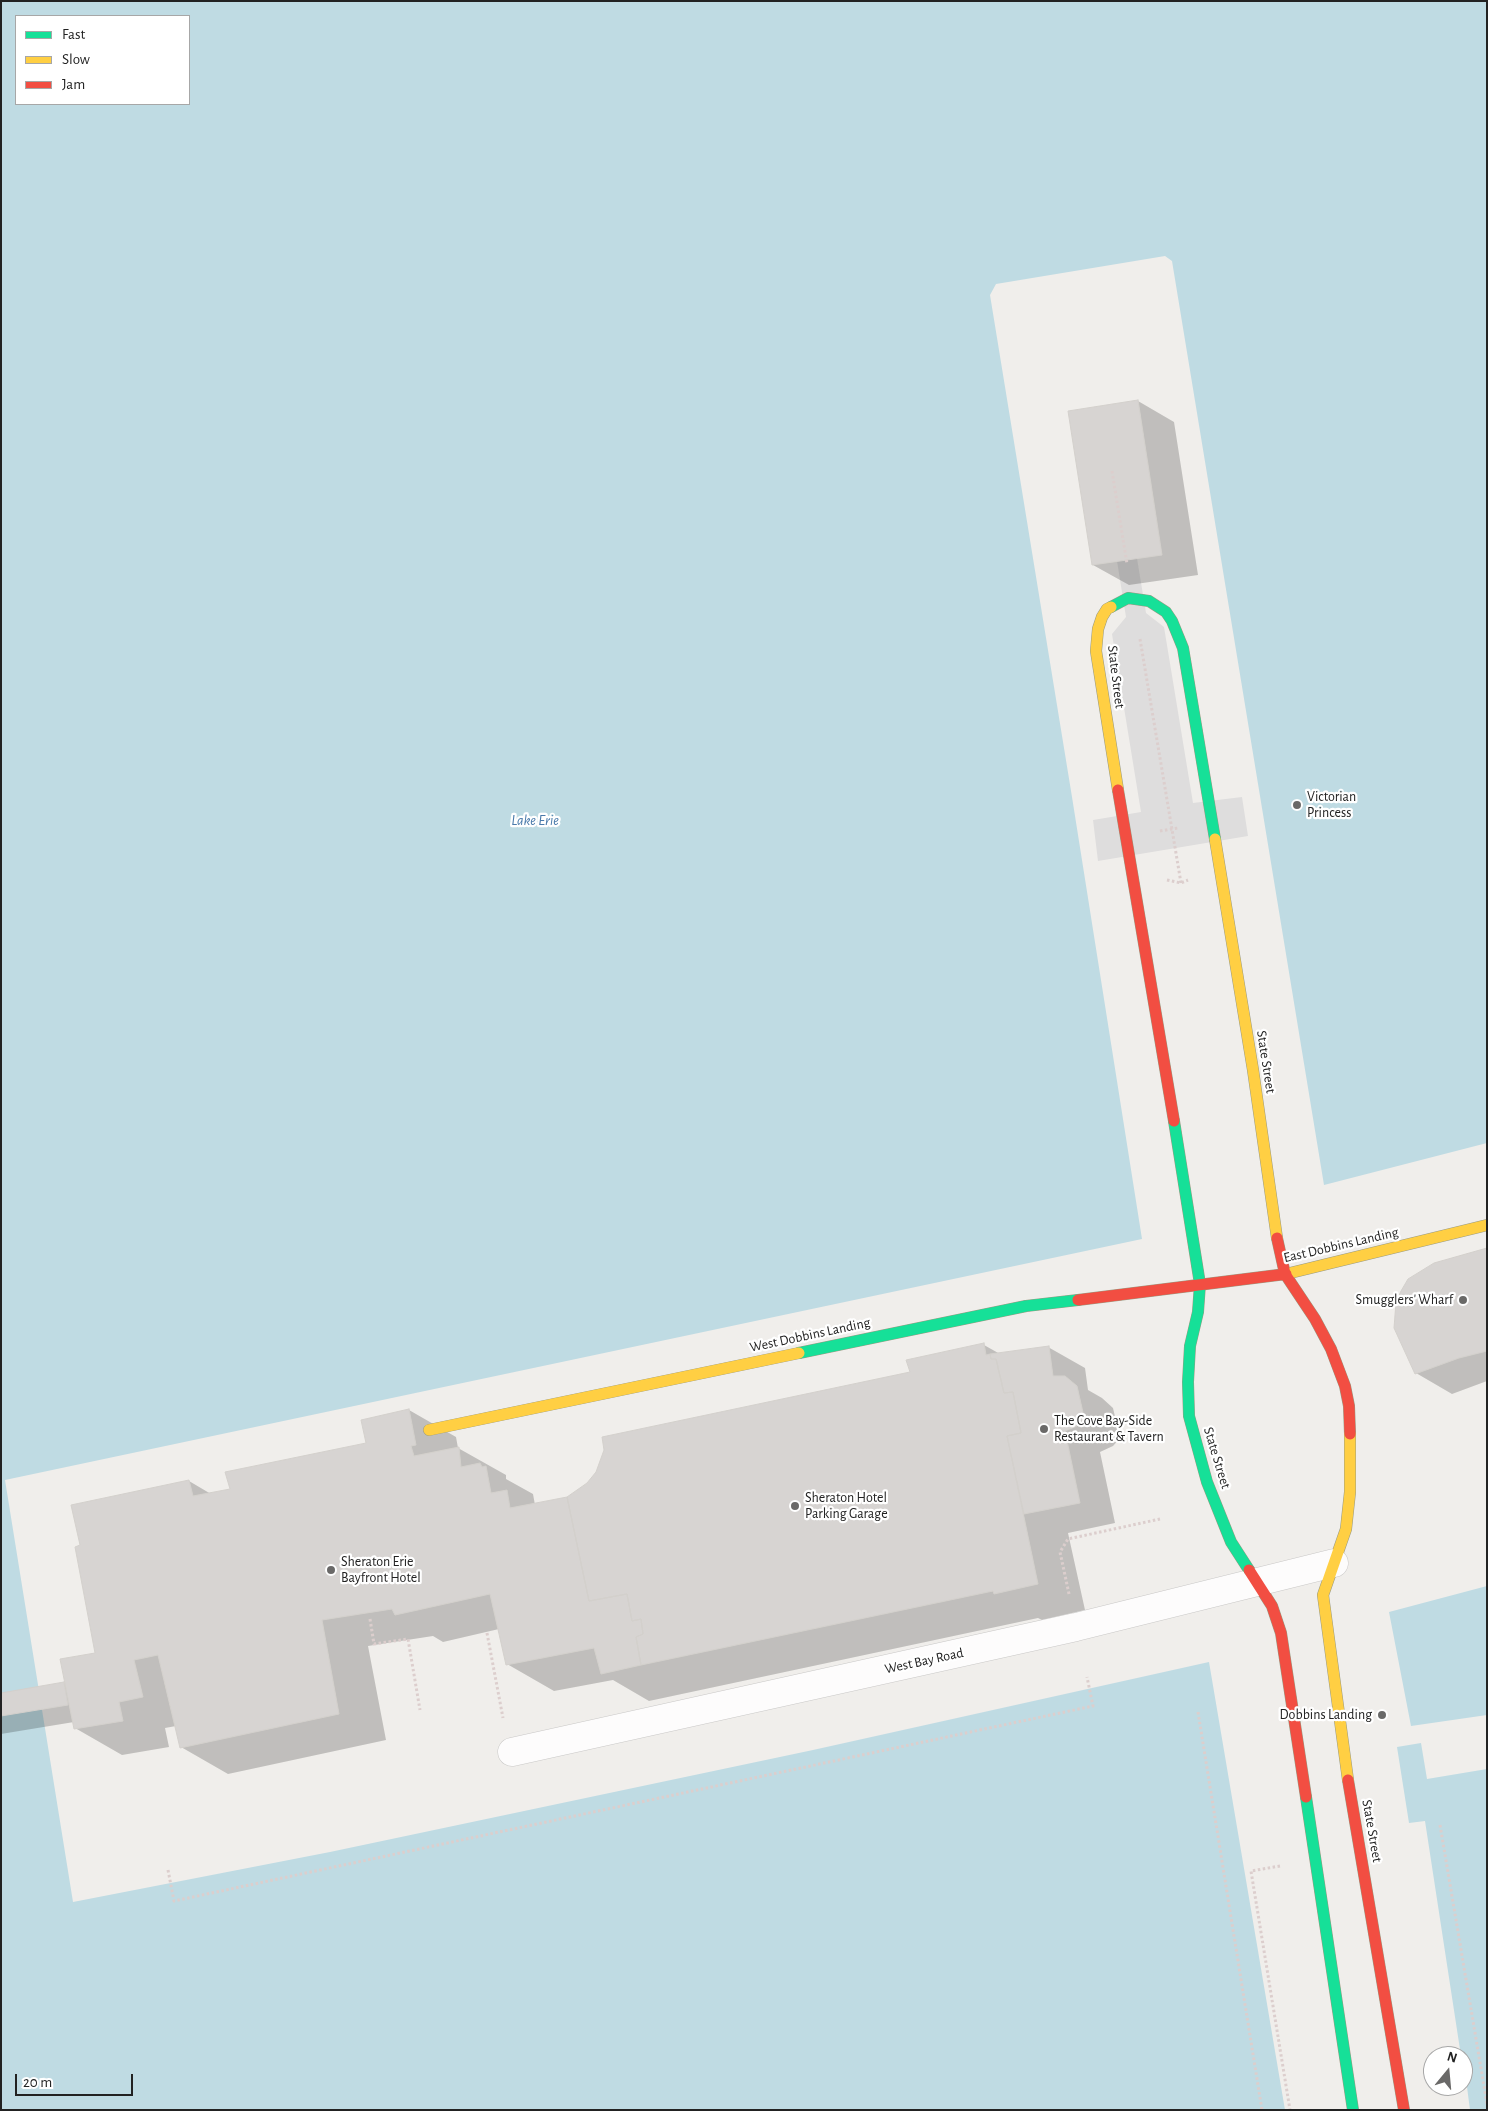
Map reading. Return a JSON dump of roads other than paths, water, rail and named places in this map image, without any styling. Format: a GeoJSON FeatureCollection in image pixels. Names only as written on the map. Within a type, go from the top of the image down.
{"type":"FeatureCollection","features":[{"type":"Feature","properties":{"kind":"street","name":"State Street"},"geometry":{"type":"LineString","coordinates":[[1353,2110],[1281,1633],[1272,1606],[1231,1542],[1207,1482],[1189,1416],[1190,1346],[1198,1312],[1200,1284],[1195,1244],[1116,782],[1096,650],[1098,628],[1102,618],[1108,609],[1128,598],[1149,601],[1166,612],[1172,621],[1183,648],[1253,1070],[1275,1232],[1284,1274],[1316,1318],[1331,1349],[1345,1386],[1349,1406],[1351,1434],[1350,1492],[1346,1529],[1323,1595],[1349,1786],[1404,2110]]}},
{"type":"Feature","properties":{"kind":"street","name":"East Dobbins Landing"},"geometry":{"type":"LineString","coordinates":[[1200,1284],[1284,1274],[1487,1225]]}},
{"type":"Feature","properties":{"kind":"street","name":"West Dobbins Landing"},"geometry":{"type":"LineString","coordinates":[[429,1430],[1026,1306],[1200,1284]]}},
{"type":"Feature","properties":{"kind":"street","name":"West Bay Road"},"geometry":{"type":"LineString","coordinates":[[512,1752],[1067,1630],[1334,1564]]}},
{"type":"Feature","properties":{"kind":"water","name":"Lake Erie"},"geometry":{"type":"Polygon","coordinates":[[[1,1],[1487,1],[1487,1143],[1324,1185],[1172,261],[1165,256],[996,284],[990,295],[1142,1239],[5,1480],[73,1902],[330,1852],[813,1750],[1209,1662],[1285,2110],[1,2110],[1,1]]]}},
{"type":"Feature","properties":{"kind":"water"},"geometry":{"type":"Polygon","coordinates":[[[1487,1586],[1487,1715],[1411,1726],[1389,1612],[1487,1586]]]}},
{"type":"Feature","properties":{"kind":"water"},"geometry":{"type":"Polygon","coordinates":[[[1421,1743],[1427,1779],[1487,1769],[1487,2110],[1470,2110],[1468,2096],[1473,2096],[1473,2046],[1459,2046],[1425,1821],[1409,1823],[1397,1747],[1421,1743]]]}},
{"type":"Feature","properties":{"kind":"place","name":"Victorian Princess"},"geometry":{"type":"Point","coordinates":[1297,805]}},
{"type":"Feature","properties":{"kind":"place","name":"Smugglers' Wharf"},"geometry":{"type":"Point","coordinates":[1463,1300]}},
{"type":"Feature","properties":{"kind":"place","name":"The Cove Bay-Side Restaurant & Tavern"},"geometry":{"type":"Point","coordinates":[1044,1429]}},
{"type":"Feature","properties":{"kind":"place","name":"Sheraton Hotel Parking Garage"},"geometry":{"type":"Point","coordinates":[795,1506]}},
{"type":"Feature","properties":{"kind":"place","name":"Sheraton Erie Bayfront Hotel"},"geometry":{"type":"Point","coordinates":[331,1570]}},
{"type":"Feature","properties":{"kind":"place","name":"Dobbins Landing"},"geometry":{"type":"Point","coordinates":[1382,1715]}}]}
